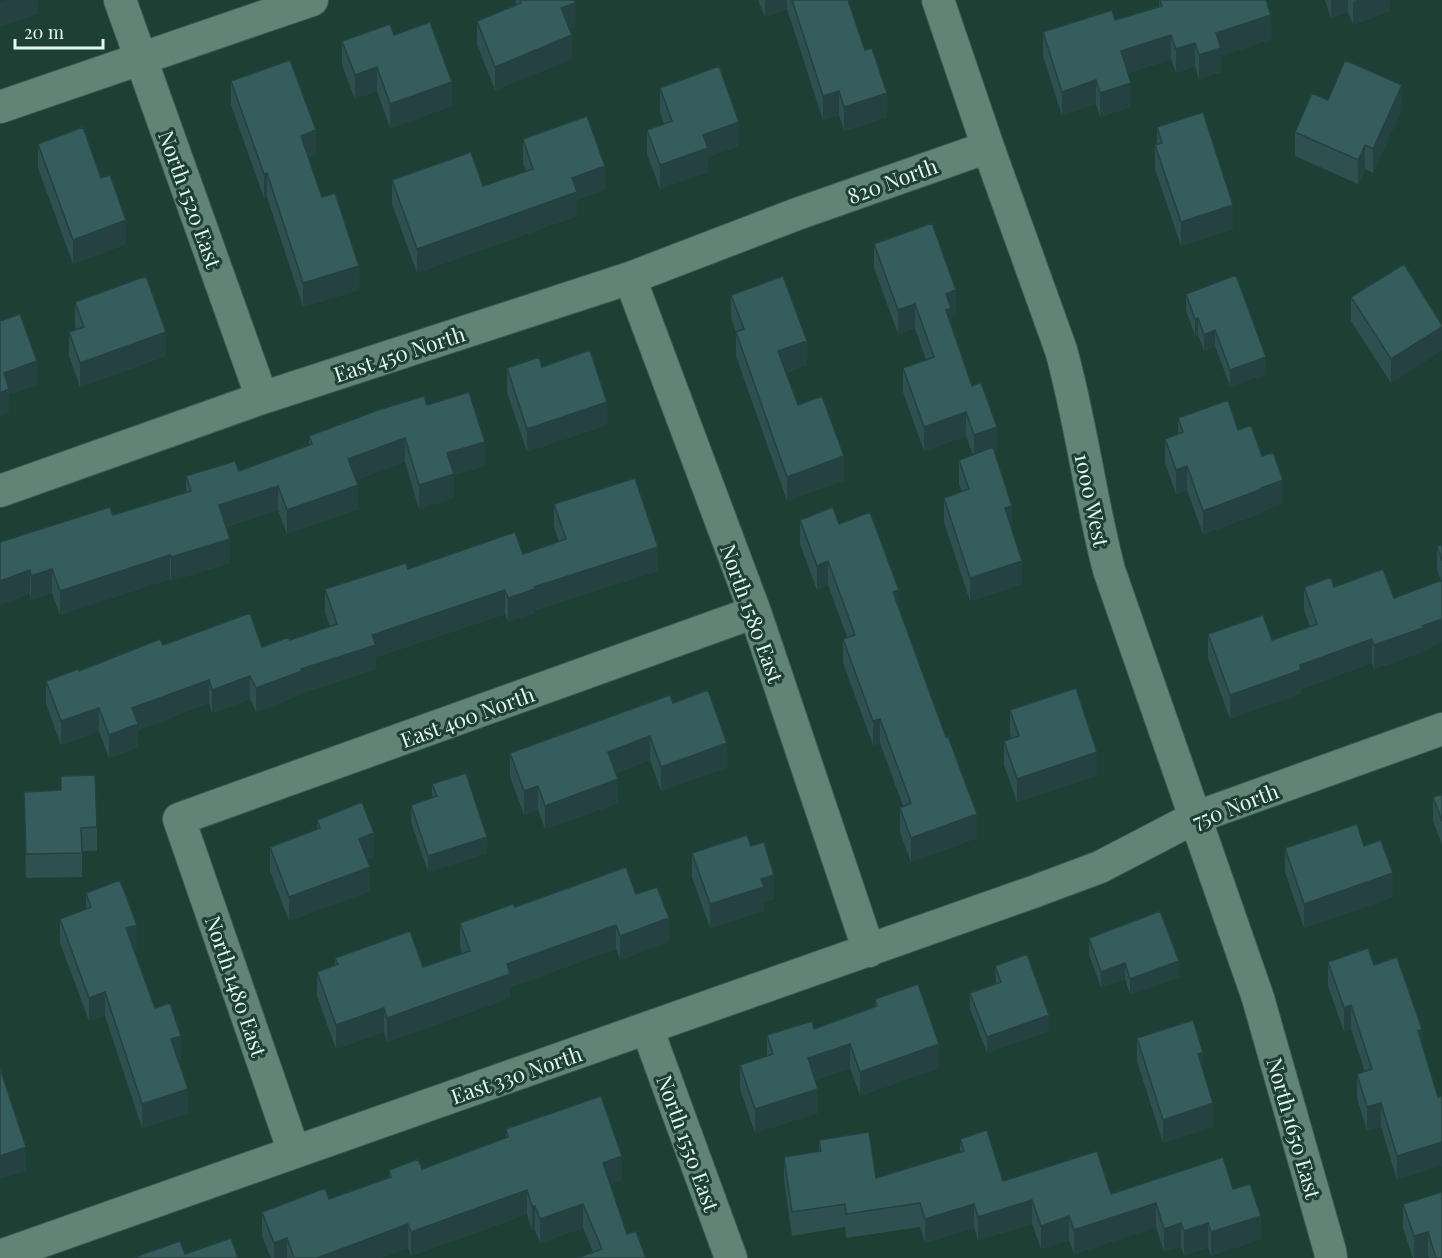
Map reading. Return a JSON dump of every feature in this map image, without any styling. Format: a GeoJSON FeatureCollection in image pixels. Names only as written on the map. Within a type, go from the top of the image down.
{"type":"FeatureCollection","features":[{"type":"Feature","properties":{"kind":"street","name":"North 1520 East"},"geometry":{"type":"LineString","coordinates":[[120,0],[262,398]]}},
{"type":"Feature","properties":{"kind":"street"},"geometry":{"type":"LineString","coordinates":[[0,107],[312,0]]}},
{"type":"Feature","properties":{"kind":"street","name":"1000 West"},"geometry":{"type":"LineString","coordinates":[[938,0],[1061,350],[1109,570],[1258,998]]}},
{"type":"Feature","properties":{"kind":"street","name":"820 North"},"geometry":{"type":"LineString","coordinates":[[797,214],[988,147]]}},
{"type":"Feature","properties":{"kind":"street","name":"East 450 North"},"geometry":{"type":"LineString","coordinates":[[0,491],[262,398],[630,278],[797,214]]}},
{"type":"Feature","properties":{"kind":"street","name":"North 1580 East"},"geometry":{"type":"LineString","coordinates":[[630,278],[754,612],[869,951]]}},
{"type":"Feature","properties":{"kind":"street","name":"East 400 North"},"geometry":{"type":"LineString","coordinates":[[179,819],[754,612]]}},
{"type":"Feature","properties":{"kind":"street","name":"750 North"},"geometry":{"type":"LineString","coordinates":[[1033,892],[1100,867],[1194,818],[1442,729]]}},
{"type":"Feature","properties":{"kind":"street","name":"North 1480 East"},"geometry":{"type":"LineString","coordinates":[[179,819],[294,1152]]}},
{"type":"Feature","properties":{"kind":"street","name":"East 330 North"},"geometry":{"type":"LineString","coordinates":[[0,1256],[1033,892]]}},
{"type":"Feature","properties":{"kind":"street","name":"North 1650 East"},"geometry":{"type":"LineString","coordinates":[[1258,998],[1330,1251],[1330,1258]]}},
{"type":"Feature","properties":{"kind":"street","name":"North 1550 East"},"geometry":{"type":"LineString","coordinates":[[647,1028],[731,1258]]}},
{"type":"Feature","properties":{"kind":"building"},"geometry":{"type":"Polygon","coordinates":[[[520,0],[574,0],[575,3],[561,8],[572,35],[495,67],[477,21],[521,3],[520,0]]]}},
{"type":"Feature","properties":{"kind":"building"},"geometry":{"type":"Polygon","coordinates":[[[792,0],[848,0],[865,50],[872,48],[887,93],[844,107],[839,91],[823,96],[792,0]]]}},
{"type":"Feature","properties":{"kind":"building"},"geometry":{"type":"Polygon","coordinates":[[[1160,0],[1266,0],[1271,15],[1216,33],[1221,48],[1199,55],[1195,43],[1176,49],[1171,35],[1121,51],[1131,83],[1100,93],[1096,80],[1062,92],[1043,32],[1112,10],[1115,20],[1162,6],[1160,0]]]}},
{"type":"Feature","properties":{"kind":"building"},"geometry":{"type":"Polygon","coordinates":[[[430,22],[452,82],[390,104],[377,67],[355,75],[342,41],[390,24],[394,35],[430,22]]]}},
{"type":"Feature","properties":{"kind":"building"},"geometry":{"type":"Polygon","coordinates":[[[290,60],[316,130],[301,136],[322,197],[335,193],[359,266],[303,283],[267,173],[264,174],[231,81],[290,60]]]}},
{"type":"Feature","properties":{"kind":"building"},"geometry":{"type":"Polygon","coordinates":[[[1345,60],[1402,85],[1373,149],[1365,145],[1358,160],[1295,132],[1312,93],[1328,100],[1345,60]]]}},
{"type":"Feature","properties":{"kind":"building"},"geometry":{"type":"Polygon","coordinates":[[[719,66],[739,122],[703,135],[708,148],[660,165],[647,130],[672,121],[660,88],[719,66]]]}},
{"type":"Feature","properties":{"kind":"building"},"geometry":{"type":"Polygon","coordinates":[[[1203,112],[1233,205],[1181,222],[1155,145],[1162,143],[1157,127],[1203,112]]]}},
{"type":"Feature","properties":{"kind":"building"},"geometry":{"type":"Polygon","coordinates":[[[587,116],[605,166],[572,178],[577,192],[417,249],[392,180],[471,152],[483,186],[533,169],[523,139],[587,116]]]}},
{"type":"Feature","properties":{"kind":"building"},"geometry":{"type":"Polygon","coordinates":[[[83,127],[101,178],[110,175],[126,220],[73,240],[38,144],[83,127]]]}},
{"type":"Feature","properties":{"kind":"building"},"geometry":{"type":"Polygon","coordinates":[[[932,223],[956,290],[946,294],[951,308],[946,310],[972,386],[981,382],[997,427],[974,435],[966,412],[924,427],[903,368],[934,357],[915,304],[898,310],[874,244],[932,223]]]}},
{"type":"Feature","properties":{"kind":"building"},"geometry":{"type":"Polygon","coordinates":[[[1404,264],[1442,327],[1391,359],[1351,297],[1404,264]]]}},
{"type":"Feature","properties":{"kind":"building"},"geometry":{"type":"Polygon","coordinates":[[[1236,275],[1266,357],[1230,370],[1215,330],[1204,335],[1198,318],[1195,319],[1186,294],[1236,275]]]}},
{"type":"Feature","properties":{"kind":"building"},"geometry":{"type":"Polygon","coordinates":[[[146,276],[166,332],[80,363],[69,332],[84,327],[75,302],[146,276]]]}},
{"type":"Feature","properties":{"kind":"building"},"geometry":{"type":"Polygon","coordinates":[[[783,276],[807,341],[778,351],[798,405],[822,396],[844,456],[787,477],[736,332],[744,329],[731,295],[783,276]]]}},
{"type":"Feature","properties":{"kind":"building"},"geometry":{"type":"Polygon","coordinates":[[[20,314],[37,361],[4,373],[9,389],[0,393],[0,321],[20,314]]]}},
{"type":"Feature","properties":{"kind":"building"},"geometry":{"type":"Polygon","coordinates":[[[590,350],[607,402],[527,429],[507,368],[539,357],[542,367],[590,350]]]}},
{"type":"Feature","properties":{"kind":"building"},"geometry":{"type":"Polygon","coordinates":[[[469,392],[485,442],[447,453],[454,474],[419,485],[405,438],[348,459],[358,485],[287,510],[278,486],[219,505],[230,539],[171,557],[170,555],[60,591],[52,569],[31,576],[30,570],[0,581],[0,542],[110,507],[113,515],[191,491],[186,476],[235,461],[239,471],[312,444],[309,436],[378,410],[424,396],[427,405],[469,392]]]}},
{"type":"Feature","properties":{"kind":"building"},"geometry":{"type":"Polygon","coordinates":[[[1228,400],[1238,430],[1251,425],[1262,456],[1273,452],[1283,480],[1203,511],[1187,466],[1176,470],[1165,439],[1183,432],[1178,418],[1228,400]]]}},
{"type":"Feature","properties":{"kind":"building"},"geometry":{"type":"Polygon","coordinates":[[[993,447],[1012,506],[1005,508],[1022,561],[970,578],[944,498],[969,489],[959,460],[993,447]]]}},
{"type":"Feature","properties":{"kind":"building"},"geometry":{"type":"Polygon","coordinates":[[[635,478],[658,547],[534,587],[535,589],[508,598],[505,590],[372,635],[376,645],[301,669],[302,671],[256,688],[250,676],[212,690],[209,680],[132,708],[138,724],[109,735],[99,708],[61,721],[46,681],[78,669],[79,671],[160,639],[163,645],[250,613],[262,647],[337,624],[325,589],[406,563],[408,569],[515,532],[523,554],[566,539],[554,504],[635,478]]]}},
{"type":"Feature","properties":{"kind":"building"},"geometry":{"type":"Polygon","coordinates":[[[833,507],[839,524],[870,512],[899,590],[893,592],[977,814],[911,838],[900,808],[911,803],[880,719],[873,721],[843,639],[855,635],[828,561],[817,566],[800,520],[833,507]]]}},
{"type":"Feature","properties":{"kind":"building"},"geometry":{"type":"Polygon","coordinates":[[[1442,545],[1442,561],[1437,546],[1442,545]]]}},
{"type":"Feature","properties":{"kind":"building"},"geometry":{"type":"Polygon","coordinates":[[[1383,569],[1394,598],[1442,580],[1442,619],[1374,645],[1372,639],[1300,665],[1301,670],[1230,695],[1208,634],[1263,615],[1272,640],[1317,624],[1304,587],[1331,577],[1334,587],[1383,569]]]}},
{"type":"Feature","properties":{"kind":"building"},"geometry":{"type":"Polygon","coordinates":[[[1076,688],[1097,752],[1017,779],[1004,741],[1019,736],[1010,710],[1076,688]]]}},
{"type":"Feature","properties":{"kind":"building"},"geometry":{"type":"Polygon","coordinates":[[[708,690],[727,743],[661,767],[650,736],[608,752],[618,779],[545,806],[538,786],[524,791],[510,753],[670,695],[673,703],[708,690]]]}},
{"type":"Feature","properties":{"kind":"building"},"geometry":{"type":"Polygon","coordinates":[[[466,773],[487,837],[428,856],[411,805],[437,796],[432,784],[466,773]]]}},
{"type":"Feature","properties":{"kind":"building"},"geometry":{"type":"Polygon","coordinates":[[[95,775],[97,827],[81,828],[82,853],[26,854],[24,792],[61,790],[61,776],[95,775]]]}},
{"type":"Feature","properties":{"kind":"building"},"geometry":{"type":"Polygon","coordinates":[[[1442,794],[1442,821],[1433,797],[1442,794]]]}},
{"type":"Feature","properties":{"kind":"building"},"geometry":{"type":"Polygon","coordinates":[[[362,802],[374,833],[359,839],[370,867],[289,897],[270,847],[320,828],[317,820],[362,802]]]}},
{"type":"Feature","properties":{"kind":"building"},"geometry":{"type":"Polygon","coordinates":[[[1357,824],[1364,846],[1381,840],[1393,873],[1304,904],[1285,848],[1357,824]]]}},
{"type":"Feature","properties":{"kind":"building"},"geometry":{"type":"Polygon","coordinates":[[[747,835],[751,846],[764,842],[774,875],[761,879],[764,887],[710,904],[692,853],[747,835]]]}},
{"type":"Feature","properties":{"kind":"building"},"geometry":{"type":"Polygon","coordinates":[[[626,867],[636,894],[657,887],[669,918],[620,936],[616,925],[507,964],[510,974],[387,1018],[384,1008],[336,1025],[317,972],[338,964],[335,958],[410,931],[423,967],[470,951],[460,923],[513,904],[515,907],[626,867]]]}},
{"type":"Feature","properties":{"kind":"building"},"geometry":{"type":"Polygon","coordinates":[[[120,880],[137,925],[126,928],[155,1008],[170,1003],[181,1036],[171,1039],[188,1089],[142,1104],[105,992],[89,998],[60,919],[91,907],[86,893],[120,880]]]}},
{"type":"Feature","properties":{"kind":"building"},"geometry":{"type":"Polygon","coordinates":[[[1160,911],[1179,961],[1130,979],[1125,963],[1101,972],[1089,938],[1160,911]]]}},
{"type":"Feature","properties":{"kind":"building"},"geometry":{"type":"Polygon","coordinates":[[[1368,948],[1374,965],[1397,957],[1422,1029],[1418,1031],[1438,1097],[1442,1096],[1442,1142],[1397,1156],[1381,1103],[1367,1107],[1357,1074],[1372,1069],[1351,1005],[1344,1008],[1328,962],[1368,948]]]}},
{"type":"Feature","properties":{"kind":"building"},"geometry":{"type":"Polygon","coordinates":[[[1027,954],[1049,1015],[987,1037],[970,993],[1001,982],[995,966],[1027,954]]]}},
{"type":"Feature","properties":{"kind":"building"},"geometry":{"type":"Polygon","coordinates":[[[918,984],[939,1044],[860,1072],[850,1044],[808,1058],[818,1089],[755,1109],[740,1065],[773,1054],[767,1035],[812,1021],[814,1029],[877,1006],[875,999],[918,984]]]}},
{"type":"Feature","properties":{"kind":"building"},"geometry":{"type":"Polygon","coordinates":[[[1193,1020],[1203,1052],[1198,1054],[1213,1103],[1163,1120],[1137,1038],[1193,1020]]]}},
{"type":"Feature","properties":{"kind":"building"},"geometry":{"type":"Polygon","coordinates":[[[0,1068],[26,1147],[0,1156],[0,1068]]]}},
{"type":"Feature","properties":{"kind":"building"},"geometry":{"type":"Polygon","coordinates":[[[601,1096],[622,1156],[603,1163],[627,1234],[636,1231],[646,1258],[577,1258],[602,1249],[583,1204],[540,1219],[535,1206],[532,1206],[527,1190],[411,1232],[408,1224],[317,1258],[294,1258],[287,1238],[274,1243],[262,1212],[325,1188],[329,1199],[391,1177],[389,1170],[418,1159],[422,1169],[508,1137],[506,1129],[601,1096]]]}},
{"type":"Feature","properties":{"kind":"building"},"geometry":{"type":"Polygon","coordinates":[[[987,1130],[1003,1181],[1097,1151],[1111,1194],[1223,1157],[1233,1189],[1250,1184],[1261,1216],[1211,1232],[1208,1223],[1184,1231],[1181,1223],[1164,1229],[1156,1203],[1074,1230],[1069,1216],[1041,1226],[1032,1200],[978,1217],[974,1204],[925,1219],[920,1203],[846,1214],[845,1204],[792,1212],[784,1157],[821,1151],[819,1140],[869,1132],[876,1178],[964,1151],[960,1139],[987,1130]]]}},
{"type":"Feature","properties":{"kind":"building"},"geometry":{"type":"Polygon","coordinates":[[[1442,1192],[1442,1258],[1436,1258],[1428,1232],[1414,1236],[1403,1204],[1442,1192]]]}},
{"type":"Feature","properties":{"kind":"building"},"geometry":{"type":"Polygon","coordinates":[[[231,1238],[238,1258],[135,1258],[180,1241],[185,1254],[231,1238]]]}}]}
